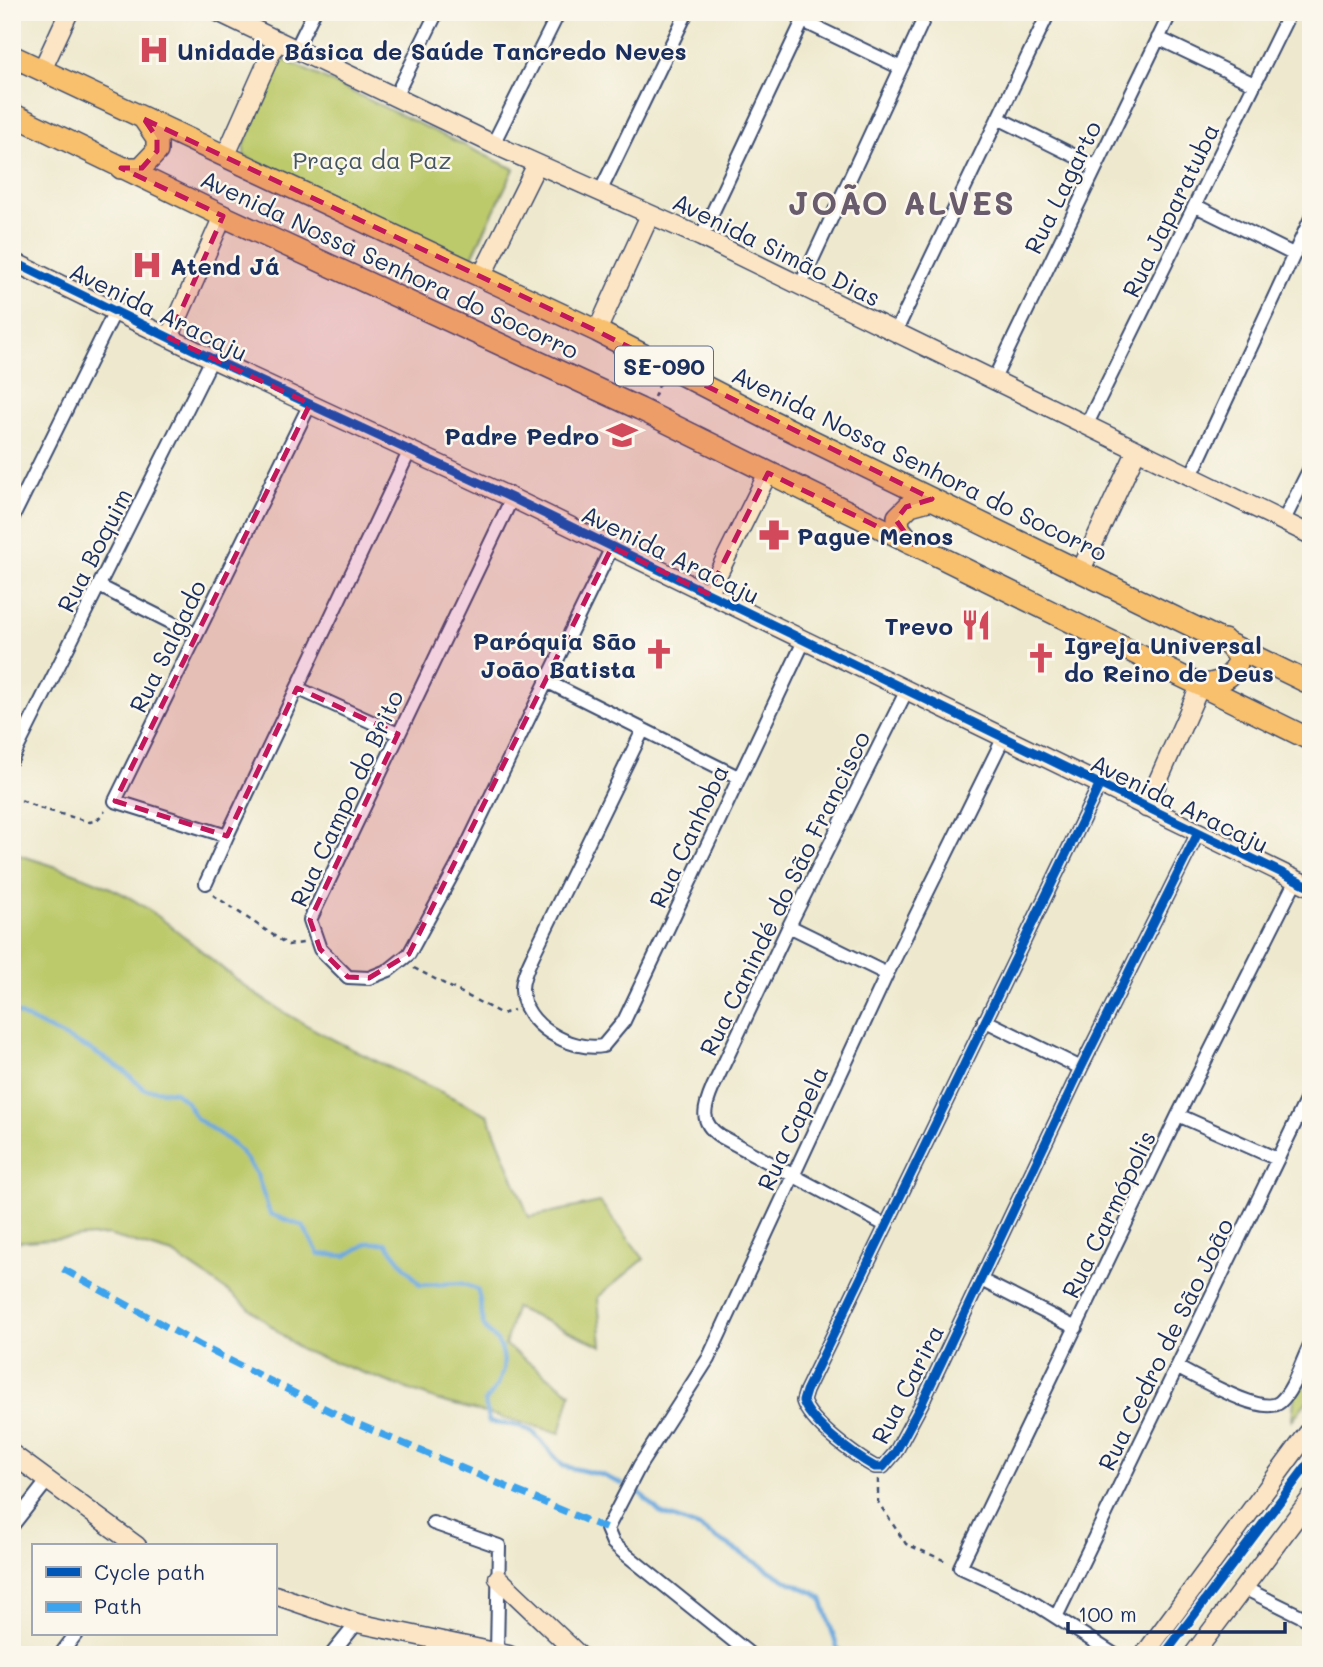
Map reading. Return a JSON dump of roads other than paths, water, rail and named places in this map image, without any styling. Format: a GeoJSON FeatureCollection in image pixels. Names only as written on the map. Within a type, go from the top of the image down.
{"type":"FeatureCollection","features":[{"type":"Feature","properties":{"kind":"main road","name":"Avenida Nossa Senhora do Socorro"},"geometry":{"type":"LineString","coordinates":[[12,56],[597,331],[667,368],[1311,684]]}},
{"type":"Feature","properties":{"kind":"main road","name":"Avenida Nossa Senhora do Socorro"},"geometry":{"type":"LineString","coordinates":[[12,114],[223,216],[647,412],[1311,740]]}},
{"type":"Feature","properties":{"kind":"main road"},"geometry":{"type":"LineString","coordinates":[[121,168],[143,167],[157,151],[157,138],[144,119]]}},
{"type":"Feature","properties":{"kind":"main road"},"geometry":{"type":"LineString","coordinates":[[913,544],[899,528],[898,517],[910,505],[932,499]]}},
{"type":"Feature","properties":{"kind":"main road"},"geometry":{"type":"LineString","coordinates":[[1203,685],[1224,681],[1237,664],[1237,655],[1224,640]]}},
{"type":"Feature","properties":{"kind":"street"},"geometry":{"type":"LineString","coordinates":[[42,70],[69,12]]}},
{"type":"Feature","properties":{"kind":"street","name":"Avenida Simão Dias"},"geometry":{"type":"LineString","coordinates":[[218,12],[396,95],[493,144],[701,237],[1136,452],[1311,535]]}},
{"type":"Feature","properties":{"kind":"street"},"geometry":{"type":"LineString","coordinates":[[296,49],[314,12]]}},
{"type":"Feature","properties":{"kind":"street"},"geometry":{"type":"LineString","coordinates":[[396,95],[437,12]]}},
{"type":"Feature","properties":{"kind":"street"},"geometry":{"type":"LineString","coordinates":[[493,144],[559,12]]}},
{"type":"Feature","properties":{"kind":"street"},"geometry":{"type":"LineString","coordinates":[[600,192],[687,12]]}},
{"type":"Feature","properties":{"kind":"street"},"geometry":{"type":"LineString","coordinates":[[800,286],[927,12]]}},
{"type":"Feature","properties":{"kind":"street"},"geometry":{"type":"LineString","coordinates":[[895,333],[1049,12]]}},
{"type":"Feature","properties":{"kind":"street","name":"Rua Lagarto"},"geometry":{"type":"LineString","coordinates":[[993,381],[1094,166],[1171,12]]}},
{"type":"Feature","properties":{"kind":"street","name":"Rua Japaratuba"},"geometry":{"type":"LineString","coordinates":[[1086,426],[1290,12]]}},
{"type":"Feature","properties":{"kind":"street"},"geometry":{"type":"LineString","coordinates":[[701,237],[805,17],[901,68]]}},
{"type":"Feature","properties":{"kind":"street"},"geometry":{"type":"LineString","coordinates":[[1158,38],[1254,84]]}},
{"type":"Feature","properties":{"kind":"street"},"geometry":{"type":"LineString","coordinates":[[225,157],[277,40]]}},
{"type":"Feature","properties":{"kind":"street"},"geometry":{"type":"LineString","coordinates":[[998,118],[1094,166]]}},
{"type":"Feature","properties":{"kind":"street"},"geometry":{"type":"LineString","coordinates":[[481,276],[537,164]]}},
{"type":"Feature","properties":{"kind":"street"},"geometry":{"type":"LineString","coordinates":[[1196,206],[1293,254]]}},
{"type":"Feature","properties":{"kind":"street"},"geometry":{"type":"LineString","coordinates":[[597,331],[650,215]]}},
{"type":"Feature","properties":{"kind":"street"},"geometry":{"type":"LineString","coordinates":[[169,338],[223,216]]}},
{"type":"Feature","properties":{"kind":"street"},"geometry":{"type":"LineString","coordinates":[[1190,478],[1311,218]]}},
{"type":"Feature","properties":{"kind":"street","name":"Avenida Aracaju"},"geometry":{"type":"LineString","coordinates":[[13,263],[512,498],[1304,884]]}},
{"type":"Feature","properties":{"kind":"street"},"geometry":{"type":"LineString","coordinates":[[12,519],[115,311]]}},
{"type":"Feature","properties":{"kind":"street","name":"Rua Boquim"},"geometry":{"type":"LineString","coordinates":[[14,750],[212,359]]}},
{"type":"Feature","properties":{"kind":"street","name":"Rua Salgado"},"geometry":{"type":"LineString","coordinates":[[227,836],[115,801],[310,404]]}},
{"type":"Feature","properties":{"kind":"street"},"geometry":{"type":"LineString","coordinates":[[206,883],[410,450]]}},
{"type":"Feature","properties":{"kind":"street"},"geometry":{"type":"LineString","coordinates":[[1081,570],[1136,452]]}},
{"type":"Feature","properties":{"kind":"street"},"geometry":{"type":"LineString","coordinates":[[1283,522],[1311,466]]}},
{"type":"Feature","properties":{"kind":"street"},"geometry":{"type":"LineString","coordinates":[[709,594],[768,472]]}},
{"type":"Feature","properties":{"kind":"street","name":"Rua Campo do Brito"},"geometry":{"type":"LineString","coordinates":[[512,498],[310,920],[317,941],[329,961],[352,979],[369,978],[402,962],[457,866],[546,681]]}},
{"type":"Feature","properties":{"kind":"street"},"geometry":{"type":"LineString","coordinates":[[612,547],[546,681],[738,777]]}},
{"type":"Feature","properties":{"kind":"street"},"geometry":{"type":"LineString","coordinates":[[99,586],[196,635]]}},
{"type":"Feature","properties":{"kind":"street","name":"Rua Canhoba"},"geometry":{"type":"LineString","coordinates":[[643,730],[551,917],[522,987],[527,1006],[539,1022],[566,1042],[583,1048],[603,1046],[617,1033],[634,1002],[805,639]]}},
{"type":"Feature","properties":{"kind":"street"},"geometry":{"type":"LineString","coordinates":[[1146,808],[1203,685]]}},
{"type":"Feature","properties":{"kind":"street"},"geometry":{"type":"LineString","coordinates":[[297,688],[398,734]]}},
{"type":"Feature","properties":{"kind":"street","name":"Rua Canindé do São Francisco"},"geometry":{"type":"LineString","coordinates":[[792,1175],[720,1136],[706,1125],[703,1115],[722,1067],[789,926],[907,690]]}},
{"type":"Feature","properties":{"kind":"street","name":"Rua Capela"},"geometry":{"type":"LineString","coordinates":[[751,1655],[623,1552],[613,1542],[607,1529],[640,1465],[708,1359],[887,974],[1003,738]]}},
{"type":"Feature","properties":{"kind":"street","name":"Rua Carira"},"geometry":{"type":"LineString","coordinates":[[1099,786],[814,1371],[803,1401],[811,1414],[842,1444],[878,1469],[890,1460],[900,1444],[1081,1068],[1198,833]]}},
{"type":"Feature","properties":{"kind":"street","name":"Rua Carmópolis"},"geometry":{"type":"LineString","coordinates":[[1057,1615],[960,1567],[1178,1115],[1304,884]]}},
{"type":"Feature","properties":{"kind":"street"},"geometry":{"type":"LineString","coordinates":[[789,926],[887,974]]}},
{"type":"Feature","properties":{"kind":"street"},"geometry":{"type":"LineString","coordinates":[[984,1020],[1081,1068]]}},
{"type":"Feature","properties":{"kind":"street","name":"Rua Cedro de São João"},"geometry":{"type":"LineString","coordinates":[[1057,1615],[1311,1090]]}},
{"type":"Feature","properties":{"kind":"street"},"geometry":{"type":"LineString","coordinates":[[1178,1115],[1277,1159]]}},
{"type":"Feature","properties":{"kind":"street"},"geometry":{"type":"LineString","coordinates":[[792,1175],[885,1225]]}},
{"type":"Feature","properties":{"kind":"street"},"geometry":{"type":"LineString","coordinates":[[981,1280],[1076,1328]]}},
{"type":"Feature","properties":{"kind":"street"},"geometry":{"type":"LineString","coordinates":[[1178,1367],[1252,1403],[1269,1407],[1278,1404],[1311,1343]]}},
{"type":"Feature","properties":{"kind":"street"},"geometry":{"type":"LineString","coordinates":[[1144,1655],[1311,1429]]}},
{"type":"Feature","properties":{"kind":"street"},"geometry":{"type":"LineString","coordinates":[[12,1454],[134,1544]]}},
{"type":"Feature","properties":{"kind":"street"},"geometry":{"type":"LineString","coordinates":[[12,1526],[47,1480]]}},
{"type":"Feature","properties":{"kind":"street"},"geometry":{"type":"LineString","coordinates":[[1193,1655],[1311,1498]]}},
{"type":"Feature","properties":{"kind":"street"},"geometry":{"type":"LineString","coordinates":[[276,1595],[357,1623],[457,1650],[503,1653],[498,1578],[499,1546],[433,1523]]}},
{"type":"Feature","properties":{"kind":"street"},"geometry":{"type":"LineString","coordinates":[[498,1578],[579,1655]]}},
{"type":"Feature","properties":{"kind":"street"},"geometry":{"type":"LineString","coordinates":[[1244,1588],[1311,1621]]}},
{"type":"Feature","properties":{"kind":"street"},"geometry":{"type":"LineString","coordinates":[[1057,1615],[1115,1655]]}},
{"type":"Feature","properties":{"kind":"street"},"geometry":{"type":"LineString","coordinates":[[331,1655],[357,1623]]}},
{"type":"Feature","properties":{"kind":"street"},"geometry":{"type":"LineString","coordinates":[[60,1655],[74,1636]]}},
{"type":"Feature","properties":{"kind":"waterway"},"geometry":{"type":"LineString","coordinates":[[12,1011],[91,1050],[123,1070],[144,1089],[175,1092],[186,1101],[196,1118],[241,1152],[257,1175],[270,1214],[303,1226],[319,1254],[346,1256],[368,1243],[386,1243],[420,1285],[461,1283],[477,1289],[484,1326],[498,1343],[503,1359],[499,1382],[485,1402],[489,1422],[519,1426],[533,1432],[563,1466],[602,1475],[622,1484]]}},
{"type":"Feature","properties":{"kind":"waterway"},"geometry":{"type":"LineString","coordinates":[[639,1492],[660,1513],[700,1528],[785,1580],[815,1593],[822,1599],[837,1647],[843,1655]]}},
{"type":"Feature","properties":{"kind":"place","name":"Unidade Básica de Saúde Tancredo Neves"},"geometry":{"type":"Point","coordinates":[154,50]}},
{"type":"Feature","properties":{"kind":"place","name":"Atend Já"},"geometry":{"type":"Point","coordinates":[147,265]}},
{"type":"Feature","properties":{"kind":"place","name":"Padre Pedro"},"geometry":{"type":"Point","coordinates":[622,435]}},
{"type":"Feature","properties":{"kind":"place","name":"Pague Menos"},"geometry":{"type":"Point","coordinates":[774,535]}},
{"type":"Feature","properties":{"kind":"place","name":"Trevo"},"geometry":{"type":"Point","coordinates":[976,625]}},
{"type":"Feature","properties":{"kind":"place","name":"Paróquia São João Batista"},"geometry":{"type":"Point","coordinates":[659,654]}},
{"type":"Feature","properties":{"kind":"place","name":"Igreja Universal do Reino de Deus"},"geometry":{"type":"Point","coordinates":[1041,658]}},
{"type":"Feature","properties":{"kind":"district","name":"JOÃO ALVES"},"geometry":{"type":"Point","coordinates":[902,202]}},
{"type":"Feature","properties":{"kind":"park label","name":"Praça da Paz"},"geometry":{"type":"Point","coordinates":[372,159]}}]}
